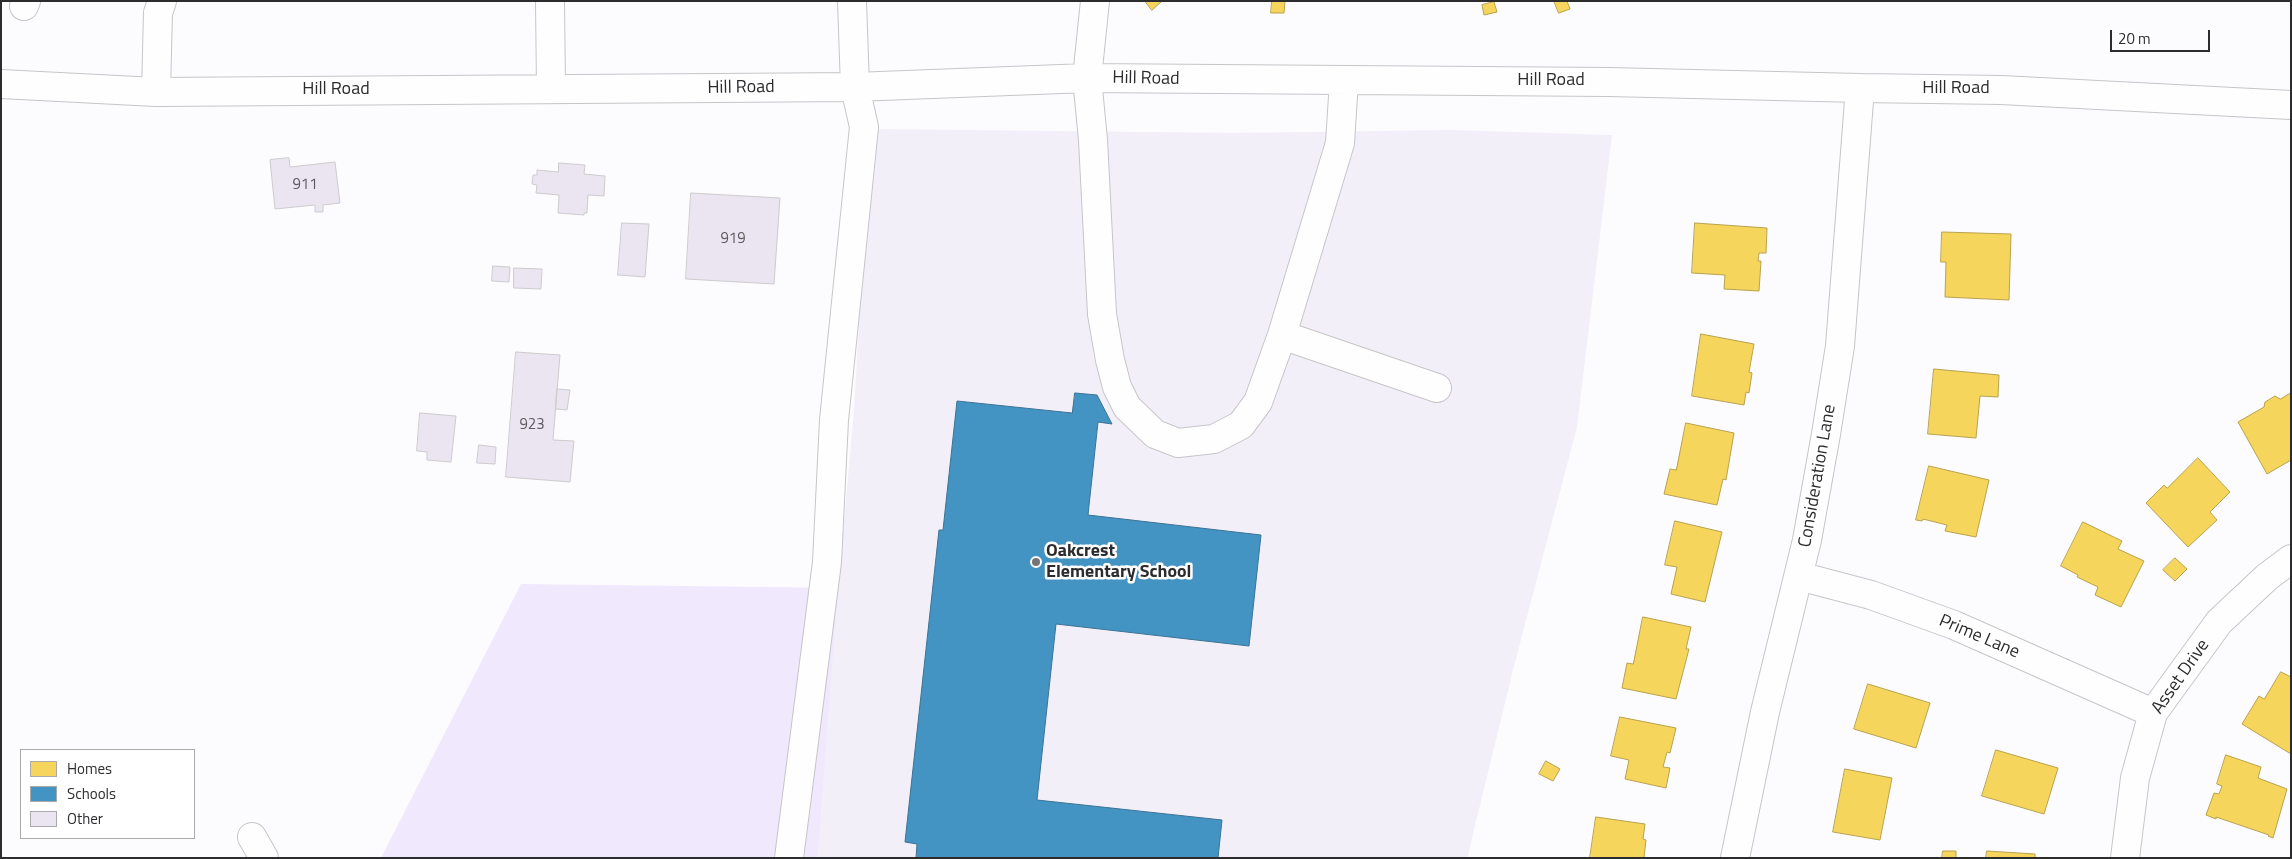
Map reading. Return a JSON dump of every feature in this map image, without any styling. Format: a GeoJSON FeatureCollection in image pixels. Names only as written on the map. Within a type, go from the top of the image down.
{"type":"FeatureCollection","features":[{"type":"Feature","properties":{"kind":"street"},"geometry":{"type":"LineString","coordinates":[[156,92],[158,13],[162,1]]}},
{"type":"Feature","properties":{"kind":"street"},"geometry":{"type":"LineString","coordinates":[[550,1],[551,89]]}},
{"type":"Feature","properties":{"kind":"street"},"geometry":{"type":"LineString","coordinates":[[789,858],[827,562],[834,420],[864,128],[856,87],[852,1]]}},
{"type":"Feature","properties":{"kind":"street"},"geometry":{"type":"LineString","coordinates":[[1095,1],[1087,78],[1093,140],[1102,314],[1110,360],[1117,387],[1127,407],[1155,434],[1178,443],[1214,439],[1240,425],[1258,402],[1282,335],[1340,143],[1344,81]]}},
{"type":"Feature","properties":{"kind":"street","name":"Hill Road"},"geometry":{"type":"LineString","coordinates":[[1,84],[156,92],[856,87],[1087,78],[1610,82],[2001,90],[2291,105]]}},
{"type":"Feature","properties":{"kind":"street","name":"Consideration Lane"},"geometry":{"type":"LineString","coordinates":[[1735,858],[1765,712],[1799,576],[1826,434],[1840,346],[1860,88]]}},
{"type":"Feature","properties":{"kind":"street"},"geometry":{"type":"LineString","coordinates":[[1282,335],[1437,388]]}},
{"type":"Feature","properties":{"kind":"street","name":"Asset Drive"},"geometry":{"type":"LineString","coordinates":[[2125,858],[2135,778],[2153,713],[2219,622],[2267,577],[2291,559]]}},
{"type":"Feature","properties":{"kind":"street","name":"Prime Lane"},"geometry":{"type":"LineString","coordinates":[[1799,576],[1871,595],[1954,625],[2153,713]]}},
{"type":"Feature","properties":{"kind":"shaded area"},"geometry":{"type":"Polygon","coordinates":[[[870,129],[1235,133],[1451,130],[1612,135],[1577,427],[1515,662],[1468,858],[818,858],[835,624],[854,410],[870,129]]]}},
{"type":"Feature","properties":{"kind":"shaded area"},"geometry":{"type":"Polygon","coordinates":[[[521,584],[838,588],[818,858],[381,858],[521,584]]]}},
{"type":"Feature","properties":{"kind":"building: Homes"},"geometry":{"type":"Polygon","coordinates":[[[1145,1],[1160,1],[1161,2],[1152,10],[1145,1]]]}},
{"type":"Feature","properties":{"kind":"building: Homes"},"geometry":{"type":"Polygon","coordinates":[[[1272,1],[1285,1],[1284,13],[1271,13],[1272,1]]]}},
{"type":"Feature","properties":{"kind":"building: Homes"},"geometry":{"type":"Polygon","coordinates":[[[1554,1],[1567,1],[1570,9],[1559,13],[1554,1]]]}},
{"type":"Feature","properties":{"kind":"building: Homes"},"geometry":{"type":"Polygon","coordinates":[[[1494,2],[1497,12],[1484,15],[1482,5],[1494,2]]]}},
{"type":"Feature","properties":{"kind":"building: Homes"},"geometry":{"type":"Polygon","coordinates":[[[1695,223],[1767,228],[1766,253],[1759,253],[1758,261],[1761,261],[1759,291],[1724,289],[1725,275],[1692,273],[1695,223]]]}},
{"type":"Feature","properties":{"kind":"building: Homes"},"geometry":{"type":"Polygon","coordinates":[[[1942,232],[2011,234],[2009,300],[1945,297],[1946,262],[1941,262],[1942,232]]]}},
{"type":"Feature","properties":{"kind":"building: Homes"},"geometry":{"type":"Polygon","coordinates":[[[1701,334],[1754,344],[1749,372],[1752,373],[1749,393],[1746,392],[1744,405],[1692,396],[1701,334]]]}},
{"type":"Feature","properties":{"kind":"building: Homes"},"geometry":{"type":"Polygon","coordinates":[[[1934,369],[1999,375],[1998,397],[1980,396],[1976,438],[1928,434],[1934,369]]]}},
{"type":"Feature","properties":{"kind":"building: Homes"},"geometry":{"type":"Polygon","coordinates":[[[2291,393],[2291,460],[2267,474],[2238,422],[2264,407],[2265,402],[2275,396],[2280,399],[2291,393]]]}},
{"type":"Feature","properties":{"kind":"building: Homes"},"geometry":{"type":"Polygon","coordinates":[[[1686,423],[1734,433],[1726,480],[1723,479],[1717,505],[1664,494],[1670,469],[1676,470],[1686,423]]]}},
{"type":"Feature","properties":{"kind":"building: Homes"},"geometry":{"type":"Polygon","coordinates":[[[2198,458],[2230,492],[2210,512],[2217,520],[2188,547],[2146,503],[2164,485],[2167,488],[2198,458]]]}},
{"type":"Feature","properties":{"kind":"building: Homes"},"geometry":{"type":"Polygon","coordinates":[[[1929,466],[1989,480],[1976,537],[1945,531],[1947,525],[1923,519],[1922,521],[1916,520],[1929,466]]]}},
{"type":"Feature","properties":{"kind":"building: Homes"},"geometry":{"type":"Polygon","coordinates":[[[1675,521],[1722,532],[1705,602],[1671,594],[1677,567],[1665,565],[1675,521]]]}},
{"type":"Feature","properties":{"kind":"building: Homes"},"geometry":{"type":"Polygon","coordinates":[[[2083,522],[2122,541],[2118,549],[2144,561],[2121,607],[2095,595],[2098,587],[2077,577],[2078,575],[2061,566],[2083,522]]]}},
{"type":"Feature","properties":{"kind":"building: Homes"},"geometry":{"type":"Polygon","coordinates":[[[2175,558],[2187,569],[2175,581],[2163,570],[2175,558]]]}},
{"type":"Feature","properties":{"kind":"building: Homes"},"geometry":{"type":"Polygon","coordinates":[[[1643,617],[1691,627],[1686,649],[1689,649],[1676,699],[1622,688],[1627,663],[1633,664],[1643,617]]]}},
{"type":"Feature","properties":{"kind":"building: Homes"},"geometry":{"type":"Polygon","coordinates":[[[2281,672],[2291,677],[2291,754],[2242,724],[2259,696],[2264,699],[2281,672]]]}},
{"type":"Feature","properties":{"kind":"building: Homes"},"geometry":{"type":"Polygon","coordinates":[[[1868,684],[1930,703],[1916,748],[1854,729],[1868,684]]]}},
{"type":"Feature","properties":{"kind":"building: Homes"},"geometry":{"type":"Polygon","coordinates":[[[1620,717],[1676,728],[1670,753],[1667,752],[1663,767],[1670,768],[1666,788],[1625,779],[1629,760],[1611,756],[1620,717]]]}},
{"type":"Feature","properties":{"kind":"building: Homes"},"geometry":{"type":"Polygon","coordinates":[[[1996,750],[2058,768],[2044,814],[1982,796],[1996,750]]]}},
{"type":"Feature","properties":{"kind":"building: Homes"},"geometry":{"type":"Polygon","coordinates":[[[2226,755],[2261,767],[2258,778],[2287,789],[2273,838],[2269,835],[2206,815],[2214,793],[2219,794],[2222,786],[2217,784],[2226,755]]]}},
{"type":"Feature","properties":{"kind":"building: Homes"},"geometry":{"type":"Polygon","coordinates":[[[1546,761],[1560,769],[1553,781],[1539,774],[1546,761]]]}},
{"type":"Feature","properties":{"kind":"building: Homes"},"geometry":{"type":"Polygon","coordinates":[[[1845,769],[1892,778],[1880,840],[1833,832],[1845,769]]]}},
{"type":"Feature","properties":{"kind":"building: Homes"},"geometry":{"type":"Polygon","coordinates":[[[1596,817],[1645,824],[1643,839],[1646,840],[1644,858],[1590,858],[1596,817]]]}},
{"type":"Feature","properties":{"kind":"building: Homes"},"geometry":{"type":"Polygon","coordinates":[[[1943,851],[1956,851],[1956,858],[1942,858],[1943,851]]]}},
{"type":"Feature","properties":{"kind":"building: Homes"},"geometry":{"type":"Polygon","coordinates":[[[1987,851],[2035,854],[2035,858],[1986,858],[1987,851]]]}},
{"type":"Feature","properties":{"kind":"building: Schools"},"geometry":{"type":"Polygon","coordinates":[[[1075,393],[1097,395],[1112,424],[1098,422],[1088,515],[1261,535],[1249,646],[1056,624],[1037,800],[1222,820],[1218,858],[916,858],[917,844],[905,842],[939,530],[943,530],[957,401],[1072,413],[1075,393]]]}},
{"type":"Feature","properties":{"kind":"building: Other"},"geometry":{"type":"Polygon","coordinates":[[[289,158],[290,167],[335,162],[340,203],[323,205],[323,212],[315,212],[315,205],[275,209],[270,160],[289,158]]]}},
{"type":"Feature","properties":{"kind":"building: Other"},"geometry":{"type":"Polygon","coordinates":[[[559,163],[585,165],[584,174],[605,176],[604,196],[588,195],[587,213],[584,213],[584,215],[558,213],[559,195],[536,193],[537,185],[532,184],[533,175],[537,175],[537,170],[558,172],[559,163]]]}},
{"type":"Feature","properties":{"kind":"building: Other"},"geometry":{"type":"Polygon","coordinates":[[[691,193],[780,198],[774,284],[686,279],[691,193]]]}},
{"type":"Feature","properties":{"kind":"building: Other"},"geometry":{"type":"Polygon","coordinates":[[[622,223],[649,224],[645,277],[618,275],[622,223]]]}},
{"type":"Feature","properties":{"kind":"building: Other"},"geometry":{"type":"Polygon","coordinates":[[[493,266],[510,267],[509,282],[492,281],[493,266]]]}},
{"type":"Feature","properties":{"kind":"building: Other"},"geometry":{"type":"Polygon","coordinates":[[[514,268],[542,269],[541,289],[514,288],[514,268]]]}},
{"type":"Feature","properties":{"kind":"building: Other"},"geometry":{"type":"Polygon","coordinates":[[[516,352],[560,355],[553,440],[574,441],[570,482],[506,477],[516,352]]]}},
{"type":"Feature","properties":{"kind":"building: Other"},"geometry":{"type":"Polygon","coordinates":[[[557,389],[570,390],[567,410],[556,409],[557,389]]]}},
{"type":"Feature","properties":{"kind":"building: Other"},"geometry":{"type":"Polygon","coordinates":[[[420,413],[456,416],[451,462],[427,460],[427,452],[417,451],[420,413]]]}},
{"type":"Feature","properties":{"kind":"building: Other"},"geometry":{"type":"Polygon","coordinates":[[[479,445],[496,447],[495,464],[477,463],[479,445]]]}},
{"type":"Feature","properties":{"kind":"place","name":"Oakcrest Elementary School"},"geometry":{"type":"Point","coordinates":[1036,562]}}]}
